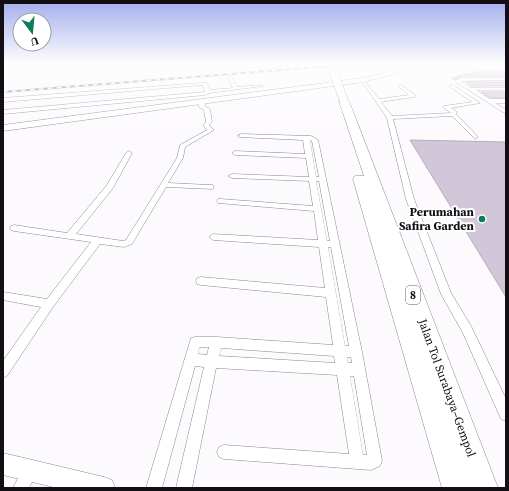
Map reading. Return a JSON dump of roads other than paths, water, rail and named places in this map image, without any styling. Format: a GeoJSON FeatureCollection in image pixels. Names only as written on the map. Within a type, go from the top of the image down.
{"type":"FeatureCollection","features":[{"type":"Feature","properties":{"kind":"highway","name":"Jalan Tol Surabaya–Gempol"},"geometry":{"type":"LineString","coordinates":[[333,86],[483,488]]}},
{"type":"Feature","properties":{"kind":"highway","name":"Jalan Tol Surabaya–Gempol"},"geometry":{"type":"LineString","coordinates":[[336,86],[457,488]]}},
{"type":"Feature","properties":{"kind":"street"},"geometry":{"type":"LineString","coordinates":[[3,100],[176,86]]}},
{"type":"Feature","properties":{"kind":"street"},"geometry":{"type":"LineString","coordinates":[[206,86],[208,92]]}},
{"type":"Feature","properties":{"kind":"street"},"geometry":{"type":"LineString","coordinates":[[3,112],[54,110],[86,105],[205,94],[208,92],[253,86]]}},
{"type":"Feature","properties":{"kind":"street"},"geometry":{"type":"LineString","coordinates":[[3,128],[46,124],[320,86]]}},
{"type":"Feature","properties":{"kind":"street"},"geometry":{"type":"LineString","coordinates":[[367,86],[390,118],[410,199],[446,294],[466,330],[506,414]]}},
{"type":"Feature","properties":{"kind":"street"},"geometry":{"type":"LineString","coordinates":[[380,103],[414,96],[402,86]]}},
{"type":"Feature","properties":{"kind":"street"},"geometry":{"type":"LineString","coordinates":[[452,86],[477,103],[446,107],[454,112],[453,114],[475,137]]}},
{"type":"Feature","properties":{"kind":"street"},"geometry":{"type":"LineString","coordinates":[[464,86],[506,112]]}},
{"type":"Feature","properties":{"kind":"street"},"geometry":{"type":"LineString","coordinates":[[469,89],[506,89]]}},
{"type":"Feature","properties":{"kind":"street"},"geometry":{"type":"LineString","coordinates":[[115,110],[118,90]]}},
{"type":"Feature","properties":{"kind":"street"},"geometry":{"type":"LineString","coordinates":[[44,110],[52,96]]}},
{"type":"Feature","properties":{"kind":"street"},"geometry":{"type":"LineString","coordinates":[[489,101],[506,101]]}},
{"type":"Feature","properties":{"kind":"street"},"geometry":{"type":"LineString","coordinates":[[14,228],[124,244],[131,241],[180,158],[182,146],[211,130],[209,127],[208,112],[207,109],[202,107],[202,102]]}},
{"type":"Feature","properties":{"kind":"street"},"geometry":{"type":"LineString","coordinates":[[84,113],[86,105]]}},
{"type":"Feature","properties":{"kind":"street"},"geometry":{"type":"LineString","coordinates":[[390,118],[453,114]]}},
{"type":"Feature","properties":{"kind":"street"},"geometry":{"type":"LineString","coordinates":[[224,452],[373,463],[375,460],[324,179],[315,140],[306,138],[241,136]]}},
{"type":"Feature","properties":{"kind":"street"},"geometry":{"type":"LineString","coordinates":[[306,138],[357,461]]}},
{"type":"Feature","properties":{"kind":"street"},"geometry":{"type":"LineString","coordinates":[[70,236],[110,186],[129,153]]}},
{"type":"Feature","properties":{"kind":"street"},"geometry":{"type":"LineString","coordinates":[[235,153],[309,156]]}},
{"type":"Feature","properties":{"kind":"street"},"geometry":{"type":"LineString","coordinates":[[232,176],[324,179]]}},
{"type":"Feature","properties":{"kind":"street"},"geometry":{"type":"LineString","coordinates":[[163,185],[210,187]]}},
{"type":"Feature","properties":{"kind":"street"},"geometry":{"type":"LineString","coordinates":[[221,201],[317,209]]}},
{"type":"Feature","properties":{"kind":"street"},"geometry":{"type":"LineString","coordinates":[[213,237],[336,245]]}},
{"type":"Feature","properties":{"kind":"street"},"geometry":{"type":"LineString","coordinates":[[3,372],[49,304],[98,240]]}},
{"type":"Feature","properties":{"kind":"street"},"geometry":{"type":"LineString","coordinates":[[201,281],[331,293]]}},
{"type":"Feature","properties":{"kind":"street"},"geometry":{"type":"LineString","coordinates":[[3,296],[49,304]]}},
{"type":"Feature","properties":{"kind":"street"},"geometry":{"type":"LineString","coordinates":[[154,488],[195,342],[217,342],[356,352]]}},
{"type":"Feature","properties":{"kind":"street"},"geometry":{"type":"LineString","coordinates":[[184,488],[211,362],[217,342]]}},
{"type":"Feature","properties":{"kind":"street"},"geometry":{"type":"LineString","coordinates":[[190,359],[211,362],[359,370]]}},
{"type":"Feature","properties":{"kind":"street"},"geometry":{"type":"LineString","coordinates":[[3,464],[25,479],[104,488]]}},
{"type":"Feature","properties":{"kind":"railway"},"geometry":{"type":"LineString","coordinates":[[3,92],[80,86]]}},
{"type":"Feature","properties":{"kind":"place","name":"Perumahan Safira Garden"},"geometry":{"type":"Point","coordinates":[482,219]}}]}
